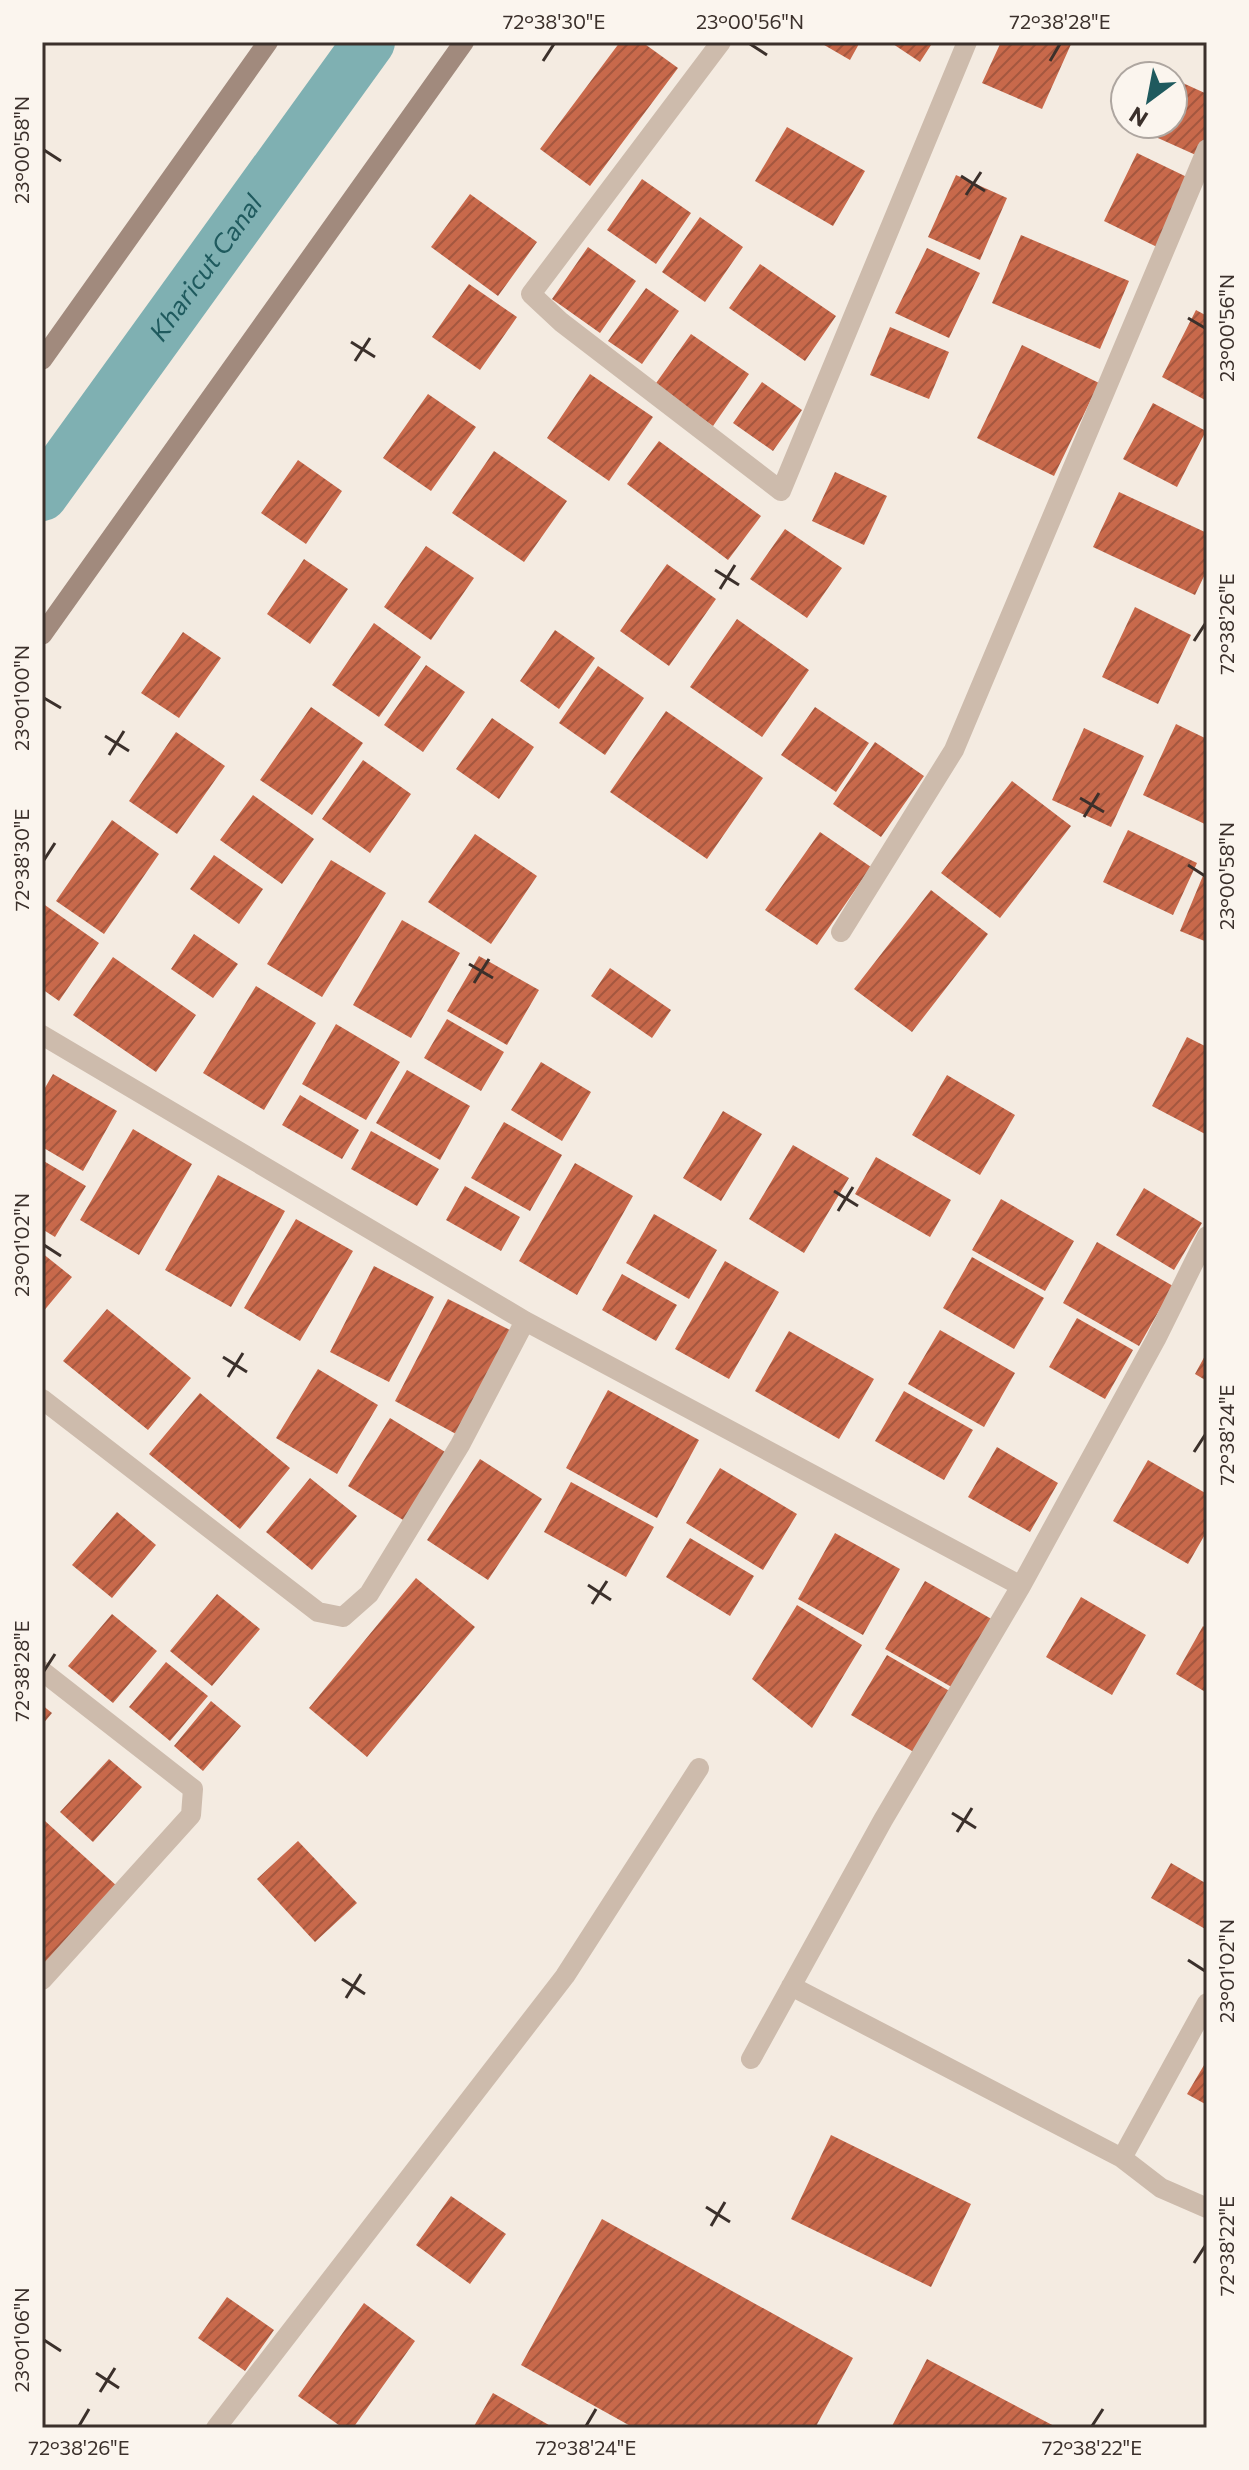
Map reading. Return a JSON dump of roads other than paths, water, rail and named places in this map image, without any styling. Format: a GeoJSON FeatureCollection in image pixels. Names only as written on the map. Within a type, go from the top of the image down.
{"type":"FeatureCollection","features":[{"type":"Feature","properties":{"kind":"street"},"geometry":{"type":"LineString","coordinates":[[42,360],[268,42]]}},
{"type":"Feature","properties":{"kind":"street"},"geometry":{"type":"LineString","coordinates":[[42,635],[464,42]]}},
{"type":"Feature","properties":{"kind":"street"},"geometry":{"type":"LineString","coordinates":[[721,42],[531,294],[561,322],[781,491],[967,42]]}},
{"type":"Feature","properties":{"kind":"street"},"geometry":{"type":"LineString","coordinates":[[841,932],[954,750],[1207,149]]}},
{"type":"Feature","properties":{"kind":"street"},"geometry":{"type":"LineString","coordinates":[[42,1035],[525,1321],[1021,1586]]}},
{"type":"Feature","properties":{"kind":"street"},"geometry":{"type":"LineString","coordinates":[[751,2059],[883,1820],[1021,1586],[1156,1339],[1207,1236]]}},
{"type":"Feature","properties":{"kind":"street"},"geometry":{"type":"LineString","coordinates":[[42,1399],[318,1612],[343,1617],[369,1594],[386,1567],[460,1445],[525,1321]]}},
{"type":"Feature","properties":{"kind":"street"},"geometry":{"type":"LineString","coordinates":[[42,1671],[193,1789],[191,1815],[42,1980]]}},
{"type":"Feature","properties":{"kind":"street"},"geometry":{"type":"LineString","coordinates":[[216,2428],[565,1976],[699,1768]]}},
{"type":"Feature","properties":{"kind":"street"},"geometry":{"type":"LineString","coordinates":[[791,1986],[1122,2158],[1161,2188],[1207,2208]]}},
{"type":"Feature","properties":{"kind":"street"},"geometry":{"type":"LineString","coordinates":[[1122,2158],[1207,2003]]}},
{"type":"Feature","properties":{"kind":"waterway","name":"Kharicut Canal"},"geometry":{"type":"LineString","coordinates":[[42,495],[369,42]]}}]}
